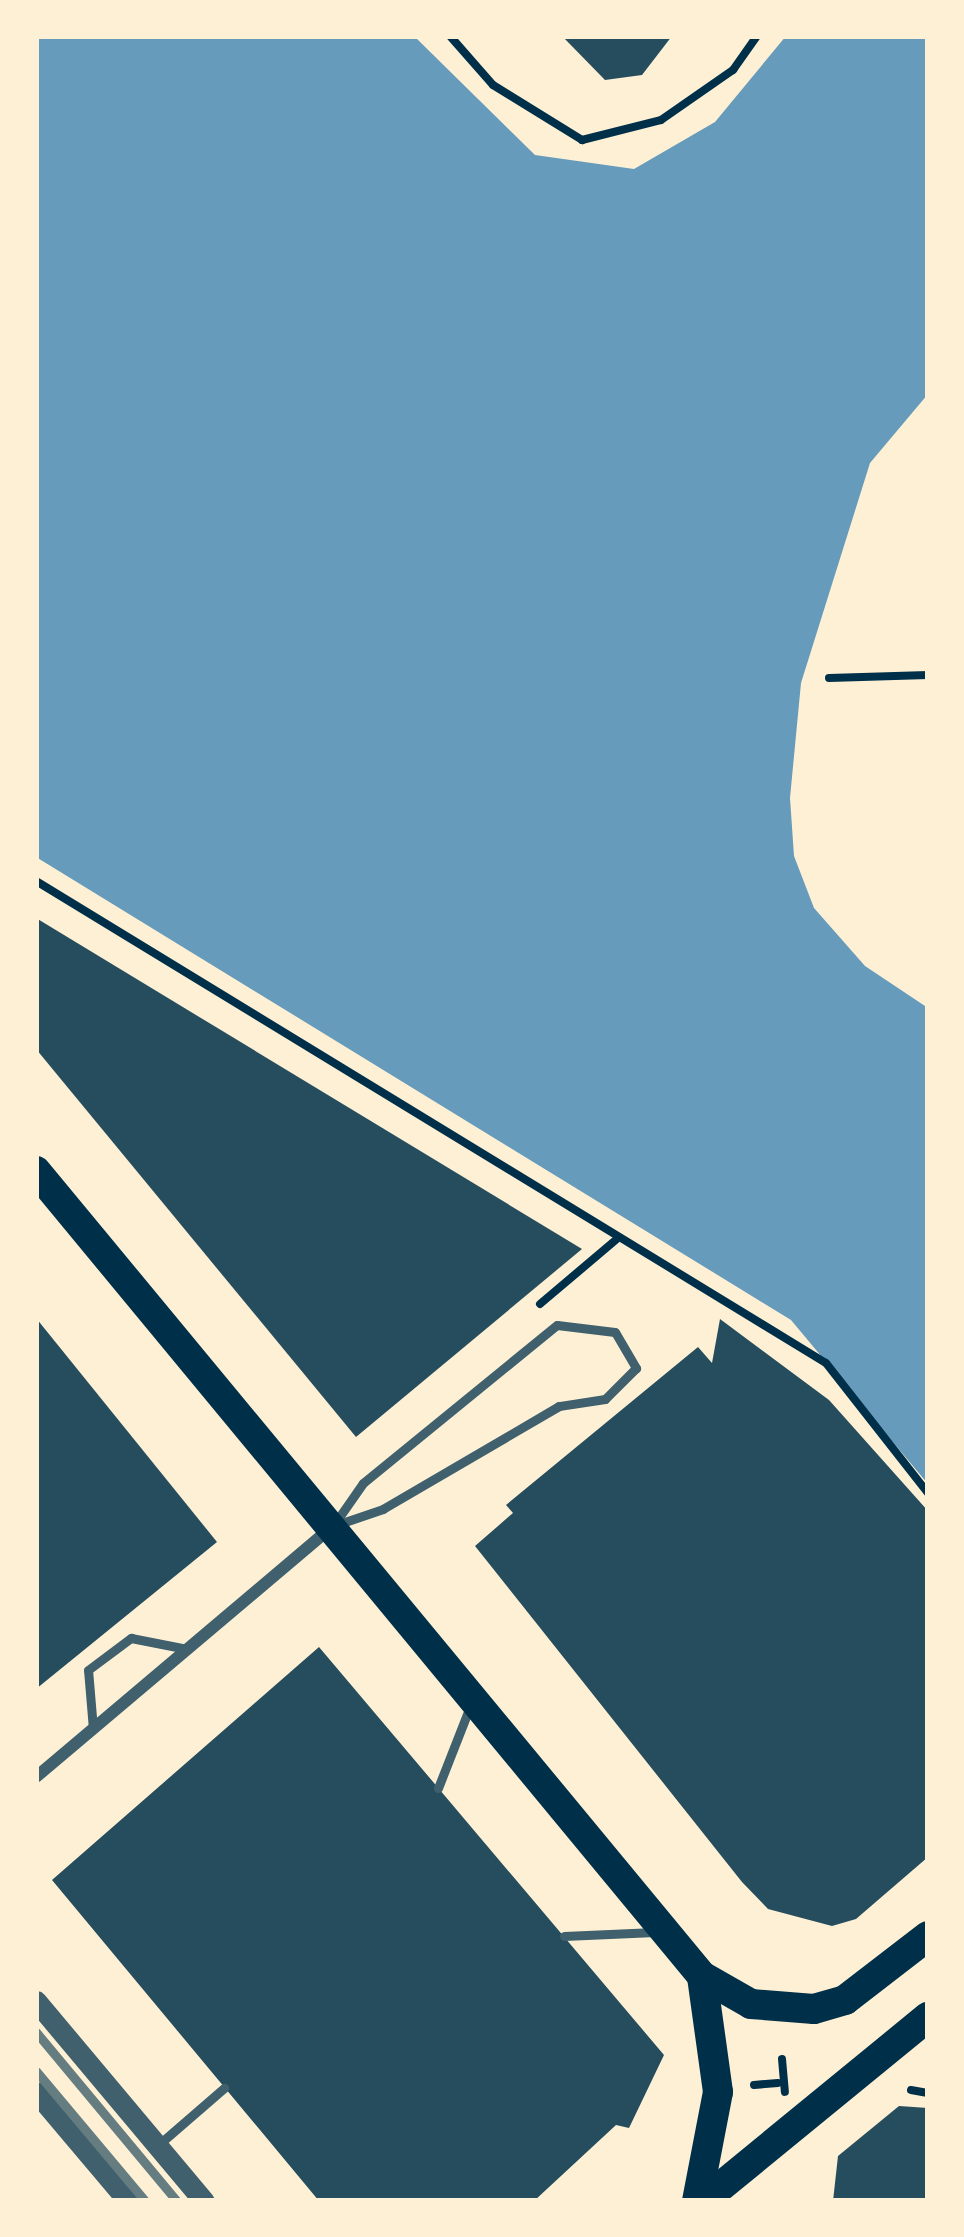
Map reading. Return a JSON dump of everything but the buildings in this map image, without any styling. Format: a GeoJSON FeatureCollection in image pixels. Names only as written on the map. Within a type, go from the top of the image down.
{"type":"FeatureCollection","features":[{"type":"Feature","properties":{"kind":"main road"},"geometry":{"type":"LineString","coordinates":[[36,1171],[702,1976],[751,2004],[814,2009],[845,2000],[928,1936]]}},
{"type":"Feature","properties":{"kind":"main road"},"geometry":{"type":"LineString","coordinates":[[700,2201],[718,2092],[702,1976]]}},
{"type":"Feature","properties":{"kind":"main road"},"geometry":{"type":"LineString","coordinates":[[700,2201],[928,2017]]}},
{"type":"Feature","properties":{"kind":"street"},"geometry":{"type":"LineString","coordinates":[[36,1777],[333,1526]]}},
{"type":"Feature","properties":{"kind":"street"},"geometry":{"type":"LineString","coordinates":[[36,2001],[203,2201]]}},
{"type":"Feature","properties":{"kind":"street"},"geometry":{"type":"LineString","coordinates":[[36,2092],[128,2201]]}},
{"type":"Feature","properties":{"kind":"lane"},"geometry":{"type":"LineString","coordinates":[[557,1325],[615,1332],[636,1368],[605,1399],[559,1406],[383,1509],[333,1526],[363,1484],[557,1325]]}},
{"type":"Feature","properties":{"kind":"lane"},"geometry":{"type":"LineString","coordinates":[[93,1729],[88,1670],[131,1638],[187,1649]]}},
{"type":"Feature","properties":{"kind":"lane"},"geometry":{"type":"LineString","coordinates":[[438,1788],[473,1698]]}},
{"type":"Feature","properties":{"kind":"lane"},"geometry":{"type":"LineString","coordinates":[[564,1936],[666,1932]]}},
{"type":"Feature","properties":{"kind":"lane"},"geometry":{"type":"LineString","coordinates":[[158,2146],[224,2088]]}},
{"type":"Feature","properties":{"kind":"path"},"geometry":{"type":"LineString","coordinates":[[450,36],[493,85],[582,140],[661,120],[733,70],[757,36]]}},
{"type":"Feature","properties":{"kind":"path"},"geometry":{"type":"LineString","coordinates":[[829,678],[928,675]]}},
{"type":"Feature","properties":{"kind":"path"},"geometry":{"type":"LineString","coordinates":[[36,881],[826,1363],[928,1493]]}},
{"type":"Feature","properties":{"kind":"path"},"geometry":{"type":"LineString","coordinates":[[778,2084],[782,2059]]}},
{"type":"Feature","properties":{"kind":"path"},"geometry":{"type":"LineString","coordinates":[[754,2085],[778,2084]]}},
{"type":"Feature","properties":{"kind":"path"},"geometry":{"type":"LineString","coordinates":[[778,2084],[786,2093]]}},
{"type":"Feature","properties":{"kind":"path"},"geometry":{"type":"LineString","coordinates":[[911,2090],[928,2093]]}},
{"type":"Feature","properties":{"kind":"water"},"geometry":{"type":"Polygon","coordinates":[[[36,36],[414,36],[535,155],[634,169],[715,122],[786,36],[928,36],[928,394],[870,463],[801,683],[790,798],[794,856],[814,908],[865,966],[928,1008],[928,1484],[791,1320],[36,857],[36,36]]]}},
{"type":"Feature","properties":{"kind":"railway"},"geometry":{"type":"LineString","coordinates":[[36,2032],[177,2201]]}},
{"type":"Feature","properties":{"kind":"railway"},"geometry":{"type":"LineString","coordinates":[[36,2071],[145,2201]]}}]}
